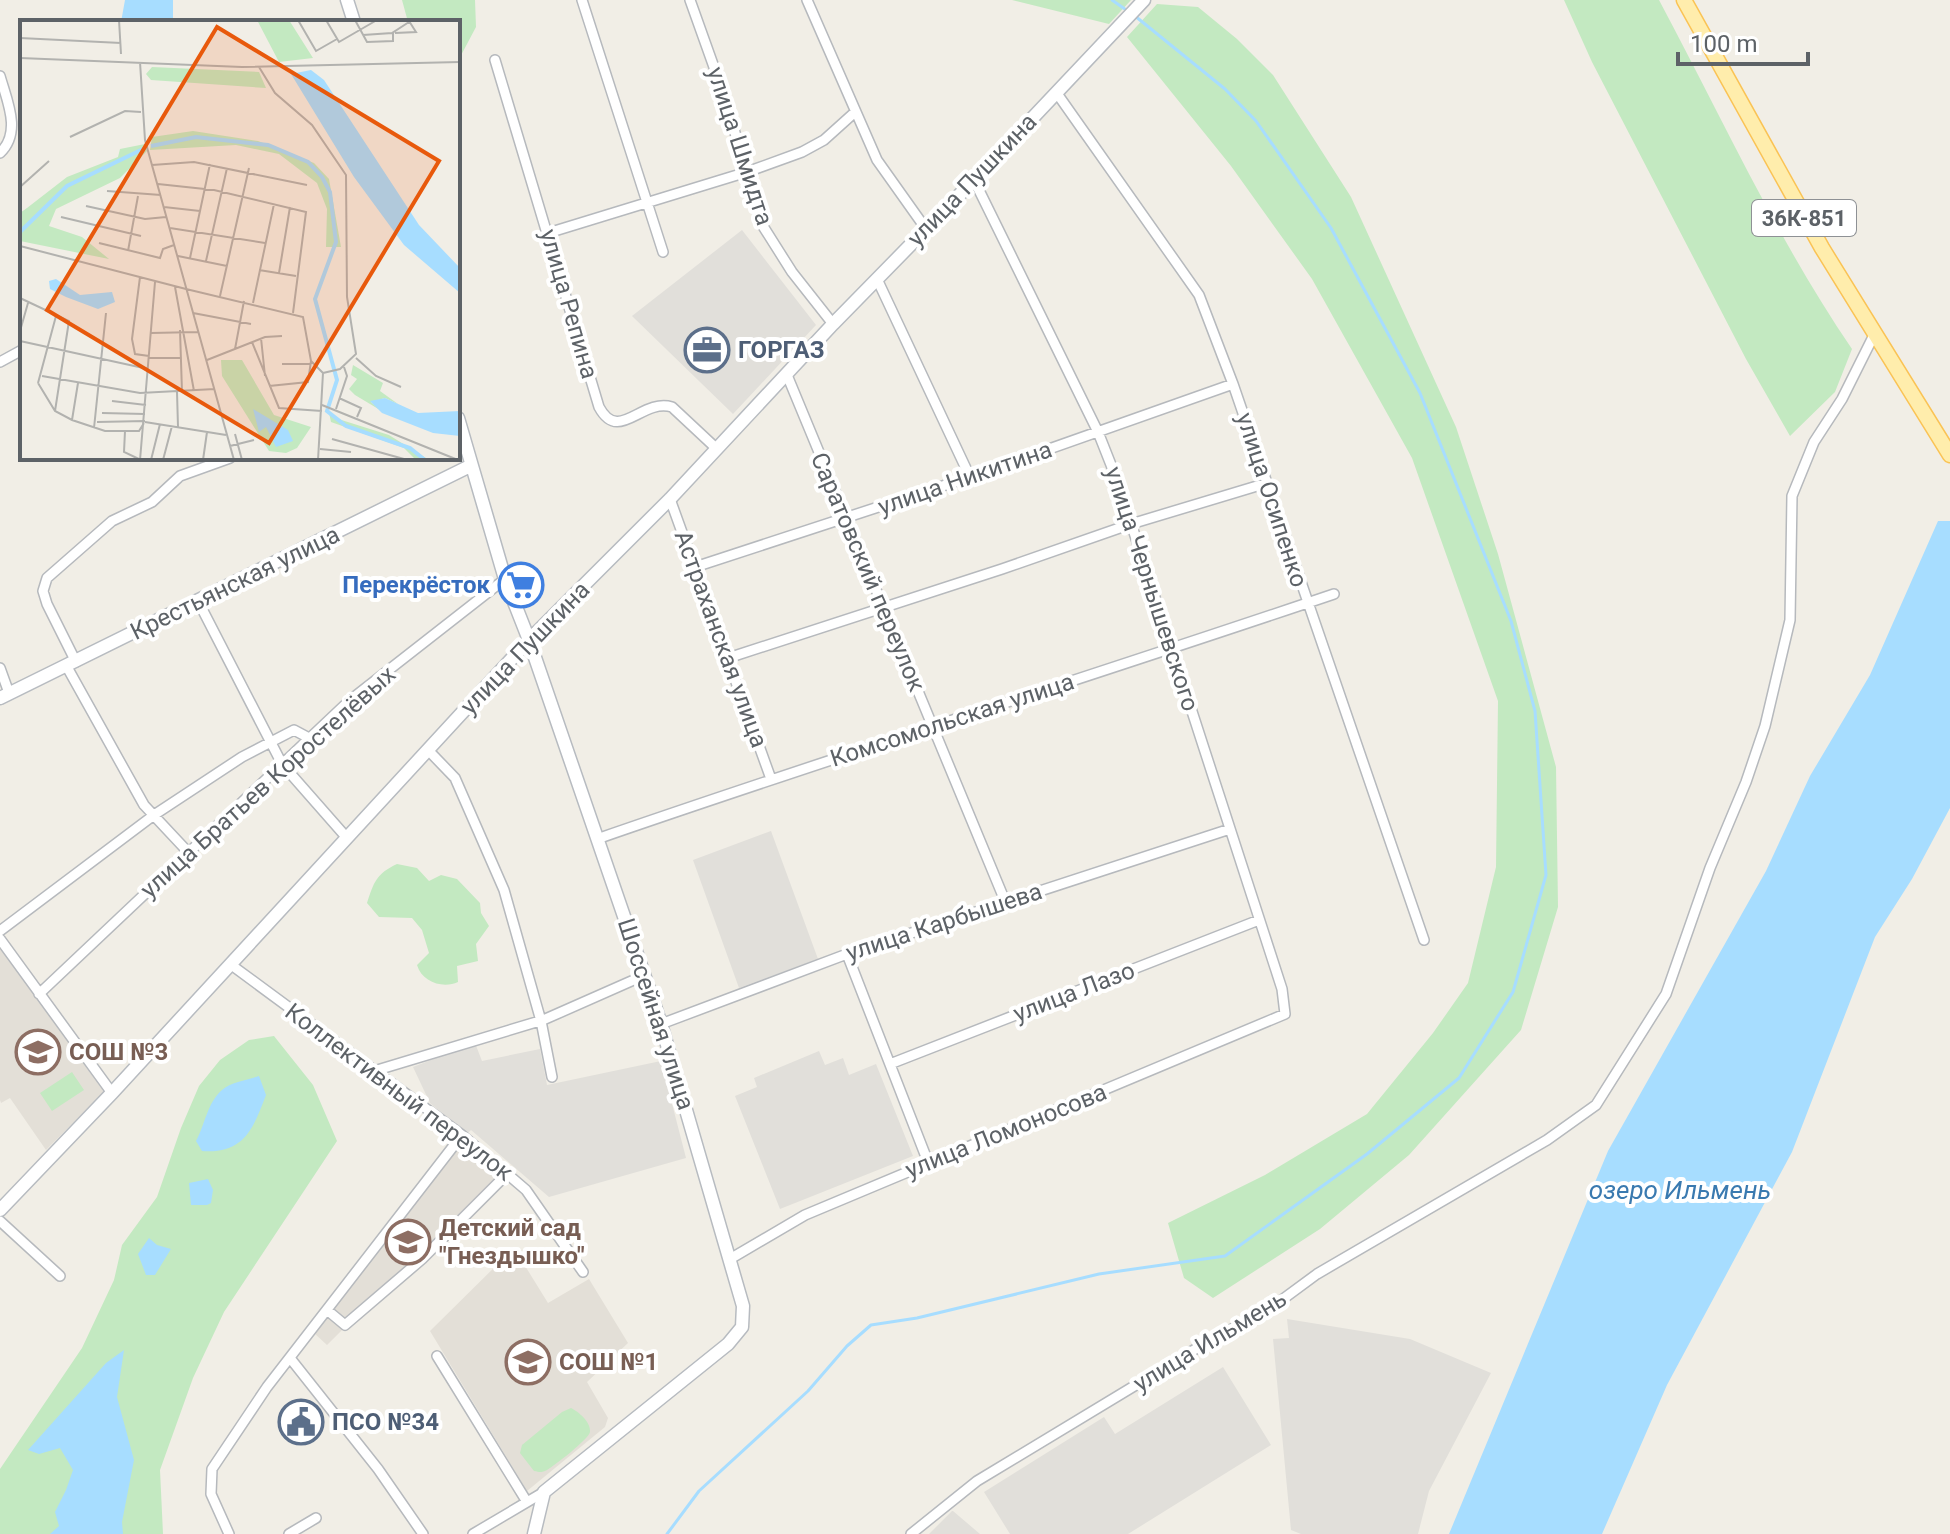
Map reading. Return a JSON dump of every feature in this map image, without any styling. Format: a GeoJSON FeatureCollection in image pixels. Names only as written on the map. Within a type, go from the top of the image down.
{"type":"FeatureCollection","features":[{"type":"Feature","properties":{"kind":"main road"},"geometry":{"type":"LineString","coordinates":[[347,0],[353,20]]}},
{"type":"Feature","properties":{"kind":"main road","name":"улица Пушкина"},"geometry":{"type":"LineString","coordinates":[[0,1210],[112,1093],[529,640],[670,499],[1144,0]]}},
{"type":"Feature","properties":{"kind":"main road","name":"36К-851"},"geometry":{"type":"LineString","coordinates":[[1684,0],[1785,184],[1874,335],[1950,455]]}},
{"type":"Feature","properties":{"kind":"main road","name":"Шоссейная улица"},"geometry":{"type":"LineString","coordinates":[[460,426],[505,579],[529,640],[661,1024],[743,1306],[738,1335],[544,1492]]}},
{"type":"Feature","properties":{"kind":"main road","name":"Крестьянская улица"},"geometry":{"type":"LineString","coordinates":[[4,696],[470,466]]}},
{"type":"Feature","properties":{"kind":"main road"},"geometry":{"type":"LineString","coordinates":[[534,1534],[544,1492]]}},
{"type":"Feature","properties":{"kind":"street"},"geometry":{"type":"LineString","coordinates":[[582,0],[663,252]]}},
{"type":"Feature","properties":{"kind":"street","name":"улица Шмидта"},"geometry":{"type":"LineString","coordinates":[[690,0],[725,98],[761,223],[792,272],[833,324]]}},
{"type":"Feature","properties":{"kind":"street"},"geometry":{"type":"LineString","coordinates":[[807,0],[877,160],[926,229]]}},
{"type":"Feature","properties":{"kind":"street","name":"улица Репина"},"geometry":{"type":"LineString","coordinates":[[495,60],[595,394],[605,417],[613,423],[623,422],[642,410],[663,404],[672,407],[717,449]]}},
{"type":"Feature","properties":{"kind":"street"},"geometry":{"type":"LineString","coordinates":[[0,76],[13,125],[9,145],[0,153]]}},
{"type":"Feature","properties":{"kind":"street","name":"улица Осипенко"},"geometry":{"type":"LineString","coordinates":[[1056,92],[1199,295],[1233,384],[1424,940]]}},
{"type":"Feature","properties":{"kind":"street"},"geometry":{"type":"LineString","coordinates":[[548,233],[802,152],[824,140],[854,113]]}},
{"type":"Feature","properties":{"kind":"street","name":"улица Чернышевского"},"geometry":{"type":"LineString","coordinates":[[974,180],[1098,432],[1131,524],[1282,989],[1285,1014]]}},
{"type":"Feature","properties":{"kind":"street"},"geometry":{"type":"LineString","coordinates":[[877,279],[970,477]]}},
{"type":"Feature","properties":{"kind":"street","name":"улица Ильмень"},"geometry":{"type":"LineString","coordinates":[[911,1534],[977,1481],[1217,1336],[1260,1316],[1317,1274],[1547,1140],[1596,1105],[1666,994],[1710,868],[1746,782],[1765,726],[1790,620],[1792,496],[1814,442],[1842,399],[1874,335]]}},
{"type":"Feature","properties":{"kind":"street"},"geometry":{"type":"LineString","coordinates":[[0,362],[20,351]]}},
{"type":"Feature","properties":{"kind":"street","name":"Саратовский переулок"},"geometry":{"type":"LineString","coordinates":[[787,375],[1005,901]]}},
{"type":"Feature","properties":{"kind":"street","name":"улица Никитина"},"geometry":{"type":"LineString","coordinates":[[695,567],[970,477],[1233,384]]}},
{"type":"Feature","properties":{"kind":"street"},"geometry":{"type":"LineString","coordinates":[[188,852],[144,805],[72,664],[43,591],[47,578],[112,521],[152,502],[180,476],[224,460]]}},
{"type":"Feature","properties":{"kind":"street"},"geometry":{"type":"LineString","coordinates":[[728,658],[1131,524],[1267,483]]}},
{"type":"Feature","properties":{"kind":"street","name":"Астраханская улица"},"geometry":{"type":"LineString","coordinates":[[670,499],[771,779]]}},
{"type":"Feature","properties":{"kind":"street","name":"улица Братьев Коростелёвых"},"geometry":{"type":"LineString","coordinates":[[39,994],[349,701],[505,579]]}},
{"type":"Feature","properties":{"kind":"street","name":"Комсомольская улица"},"geometry":{"type":"LineString","coordinates":[[597,839],[1334,594]]}},
{"type":"Feature","properties":{"kind":"street"},"geometry":{"type":"LineString","coordinates":[[198,601],[282,764],[347,838]]}},
{"type":"Feature","properties":{"kind":"street"},"geometry":{"type":"LineString","coordinates":[[0,668],[4,696]]}},
{"type":"Feature","properties":{"kind":"street"},"geometry":{"type":"LineString","coordinates":[[0,931],[154,815],[242,757],[294,730],[309,738]]}},
{"type":"Feature","properties":{"kind":"street"},"geometry":{"type":"LineString","coordinates":[[428,750],[455,778],[504,890],[541,1021],[552,1077]]}},
{"type":"Feature","properties":{"kind":"street","name":"улица Карбышева"},"geometry":{"type":"LineString","coordinates":[[661,1024],[847,954],[1230,829]]}},
{"type":"Feature","properties":{"kind":"street","name":"улица Лазо"},"geometry":{"type":"LineString","coordinates":[[890,1064],[1259,920]]}},
{"type":"Feature","properties":{"kind":"street"},"geometry":{"type":"LineString","coordinates":[[0,939],[112,1093]]}},
{"type":"Feature","properties":{"kind":"street"},"geometry":{"type":"LineString","coordinates":[[847,954],[928,1162]]}},
{"type":"Feature","properties":{"kind":"street","name":"Коллективный переулок"},"geometry":{"type":"LineString","coordinates":[[230,964],[462,1135],[526,1190],[583,1272]]}},
{"type":"Feature","properties":{"kind":"street"},"geometry":{"type":"LineString","coordinates":[[374,1071],[541,1021],[645,975]]}},
{"type":"Feature","properties":{"kind":"street","name":"улица Ломоносова"},"geometry":{"type":"LineString","coordinates":[[730,1259],[805,1215],[1285,1014]]}},
{"type":"Feature","properties":{"kind":"street"},"geometry":{"type":"LineString","coordinates":[[229,1534],[211,1494],[212,1469],[290,1358],[462,1135]]}},
{"type":"Feature","properties":{"kind":"street"},"geometry":{"type":"LineString","coordinates":[[327,1310],[345,1325],[422,1259],[507,1174]]}},
{"type":"Feature","properties":{"kind":"street"},"geometry":{"type":"LineString","coordinates":[[0,1221],[60,1276]]}},
{"type":"Feature","properties":{"kind":"street"},"geometry":{"type":"LineString","coordinates":[[437,1356],[527,1502]]}},
{"type":"Feature","properties":{"kind":"street"},"geometry":{"type":"LineString","coordinates":[[290,1358],[378,1469],[423,1534]]}},
{"type":"Feature","properties":{"kind":"street"},"geometry":{"type":"LineString","coordinates":[[473,1534],[544,1492]]}},
{"type":"Feature","properties":{"kind":"street"},"geometry":{"type":"LineString","coordinates":[[289,1534],[316,1518]]}},
{"type":"Feature","properties":{"kind":"shaded area","name":"ГОРГАЗ"},"geometry":{"type":"Polygon","coordinates":[[[742,230],[816,325],[733,414],[632,316],[742,230]]]}},
{"type":"Feature","properties":{"kind":"shaded area"},"geometry":{"type":"Polygon","coordinates":[[[771,831],[818,959],[739,988],[693,860],[771,831]]]}},
{"type":"Feature","properties":{"kind":"shaded area","name":"СОШ №3"},"geometry":{"type":"Polygon","coordinates":[[[0,948],[104,1092],[46,1150],[10,1098],[1,1103],[0,1100],[0,948]]]}},
{"type":"Feature","properties":{"kind":"shaded area"},"geometry":{"type":"Polygon","coordinates":[[[475,1043],[482,1061],[540,1049],[547,1085],[661,1061],[686,1158],[549,1197],[471,1130],[467,1134],[430,1103],[413,1067],[475,1043]]]}},
{"type":"Feature","properties":{"kind":"shaded area"},"geometry":{"type":"Polygon","coordinates":[[[819,1051],[825,1065],[843,1058],[849,1075],[876,1064],[913,1156],[780,1209],[735,1096],[757,1087],[754,1078],[819,1051]]]}},
{"type":"Feature","properties":{"kind":"shaded area","name":"Детский сад \"Гнездышко\""},"geometry":{"type":"Polygon","coordinates":[[[460,1145],[498,1175],[327,1345],[314,1333],[460,1145]]]}},
{"type":"Feature","properties":{"kind":"shaded area","name":"СОШ №1"},"geometry":{"type":"Polygon","coordinates":[[[514,1248],[548,1303],[589,1279],[628,1343],[587,1382],[608,1418],[605,1427],[527,1491],[430,1331],[514,1248]]]}},
{"type":"Feature","properties":{"kind":"shaded area"},"geometry":{"type":"Polygon","coordinates":[[[1287,1319],[1410,1339],[1491,1373],[1429,1491],[1418,1534],[1301,1534],[1291,1530],[1273,1339],[1289,1338],[1287,1319]]]}},
{"type":"Feature","properties":{"kind":"shaded area"},"geometry":{"type":"Polygon","coordinates":[[[1223,1367],[1271,1445],[1128,1534],[1010,1534],[984,1492],[1104,1417],[1115,1434],[1223,1367]]]}},
{"type":"Feature","properties":{"kind":"shaded area"},"geometry":{"type":"Polygon","coordinates":[[[953,1511],[980,1534],[929,1534],[953,1511]]]}},
{"type":"Feature","properties":{"kind":"green space"},"geometry":{"type":"Polygon","coordinates":[[[402,0],[475,0],[476,27],[460,57],[460,20],[407,20],[402,0]]]}},
{"type":"Feature","properties":{"kind":"green space"},"geometry":{"type":"Polygon","coordinates":[[[1012,0],[1131,0],[1109,24],[1012,0]]]}},
{"type":"Feature","properties":{"kind":"green space"},"geometry":{"type":"Polygon","coordinates":[[[1564,0],[1659,0],[1799,265],[1852,349],[1835,392],[1790,436],[1746,359],[1592,62],[1564,0]]]}},
{"type":"Feature","properties":{"kind":"green space"},"geometry":{"type":"Polygon","coordinates":[[[1157,4],[1198,7],[1237,39],[1273,75],[1351,197],[1456,427],[1498,554],[1556,767],[1558,907],[1521,1030],[1409,1155],[1320,1229],[1213,1298],[1184,1278],[1168,1223],[1265,1175],[1367,1114],[1433,1033],[1468,983],[1496,867],[1498,701],[1412,458],[1312,279],[1231,166],[1127,37],[1157,4]]]}},
{"type":"Feature","properties":{"kind":"green space"},"geometry":{"type":"Polygon","coordinates":[[[397,864],[417,868],[429,881],[441,875],[457,879],[480,903],[481,913],[489,926],[476,944],[478,961],[457,966],[458,982],[446,985],[423,976],[417,965],[429,953],[422,930],[412,918],[379,917],[367,903],[377,879],[397,864]]]}},
{"type":"Feature","properties":{"kind":"green space"},"geometry":{"type":"Polygon","coordinates":[[[274,1036],[313,1085],[337,1141],[224,1312],[193,1378],[160,1470],[163,1534],[0,1534],[0,1469],[82,1348],[114,1280],[122,1245],[157,1197],[199,1086],[220,1060],[249,1040],[274,1036]]]}},
{"type":"Feature","properties":{"kind":"green space"},"geometry":{"type":"Polygon","coordinates":[[[72,1072],[84,1090],[52,1111],[40,1093],[72,1072]]]}},
{"type":"Feature","properties":{"kind":"green space"},"geometry":{"type":"Polygon","coordinates":[[[571,1408],[587,1421],[590,1432],[551,1468],[534,1471],[520,1453],[522,1445],[571,1408]]]}},
{"type":"Feature","properties":{"kind":"water"},"geometry":{"type":"Polygon","coordinates":[[[125,0],[173,0],[173,20],[121,20],[125,0]]]}},
{"type":"Feature","properties":{"kind":"water","name":"озеро Ильмень"},"geometry":{"type":"Polygon","coordinates":[[[1938,521],[1950,521],[1950,808],[1912,879],[1875,937],[1792,1152],[1667,1385],[1602,1534],[1449,1534],[1608,1151],[1766,871],[1810,776],[1870,675],[1938,521]]]}},
{"type":"Feature","properties":{"kind":"water"},"geometry":{"type":"Polygon","coordinates":[[[259,1076],[266,1095],[245,1137],[228,1148],[202,1151],[196,1141],[217,1095],[230,1085],[259,1076]]]}},
{"type":"Feature","properties":{"kind":"water"},"geometry":{"type":"Polygon","coordinates":[[[208,1179],[213,1190],[211,1203],[191,1205],[189,1183],[208,1179]]]}},
{"type":"Feature","properties":{"kind":"water"},"geometry":{"type":"Polygon","coordinates":[[[149,1238],[157,1245],[171,1249],[155,1275],[146,1275],[138,1254],[149,1238]]]}},
{"type":"Feature","properties":{"kind":"water"},"geometry":{"type":"Polygon","coordinates":[[[124,1350],[117,1397],[134,1460],[122,1522],[123,1534],[50,1534],[59,1526],[55,1512],[73,1470],[60,1448],[39,1454],[28,1450],[106,1363],[124,1350]]]}},
{"type":"Feature","properties":{"kind":"waterway"},"geometry":{"type":"LineString","coordinates":[[1112,0],[1129,12]]}},
{"type":"Feature","properties":{"kind":"waterway"},"geometry":{"type":"LineString","coordinates":[[667,1534],[699,1491],[808,1391],[847,1346],[871,1325],[917,1318],[1099,1274],[1225,1256],[1367,1154],[1459,1078],[1513,992],[1546,875],[1535,711],[1511,621],[1420,393],[1331,228],[1256,121],[1225,89],[1135,16]]}},
{"type":"Feature","properties":{"kind":"place","name":"ГОРГАЗ"},"geometry":{"type":"Point","coordinates":[707,350]}},
{"type":"Feature","properties":{"kind":"place","name":"Перекрёсток"},"geometry":{"type":"Point","coordinates":[521,585]}},
{"type":"Feature","properties":{"kind":"place","name":"СОШ №3"},"geometry":{"type":"Point","coordinates":[38,1052]}},
{"type":"Feature","properties":{"kind":"place","name":"Детский сад \"Гнездышко\""},"geometry":{"type":"Point","coordinates":[408,1242]}},
{"type":"Feature","properties":{"kind":"place","name":"СОШ №1"},"geometry":{"type":"Point","coordinates":[528,1362]}},
{"type":"Feature","properties":{"kind":"place","name":"ПСО №34"},"geometry":{"type":"Point","coordinates":[301,1422]}}]}
